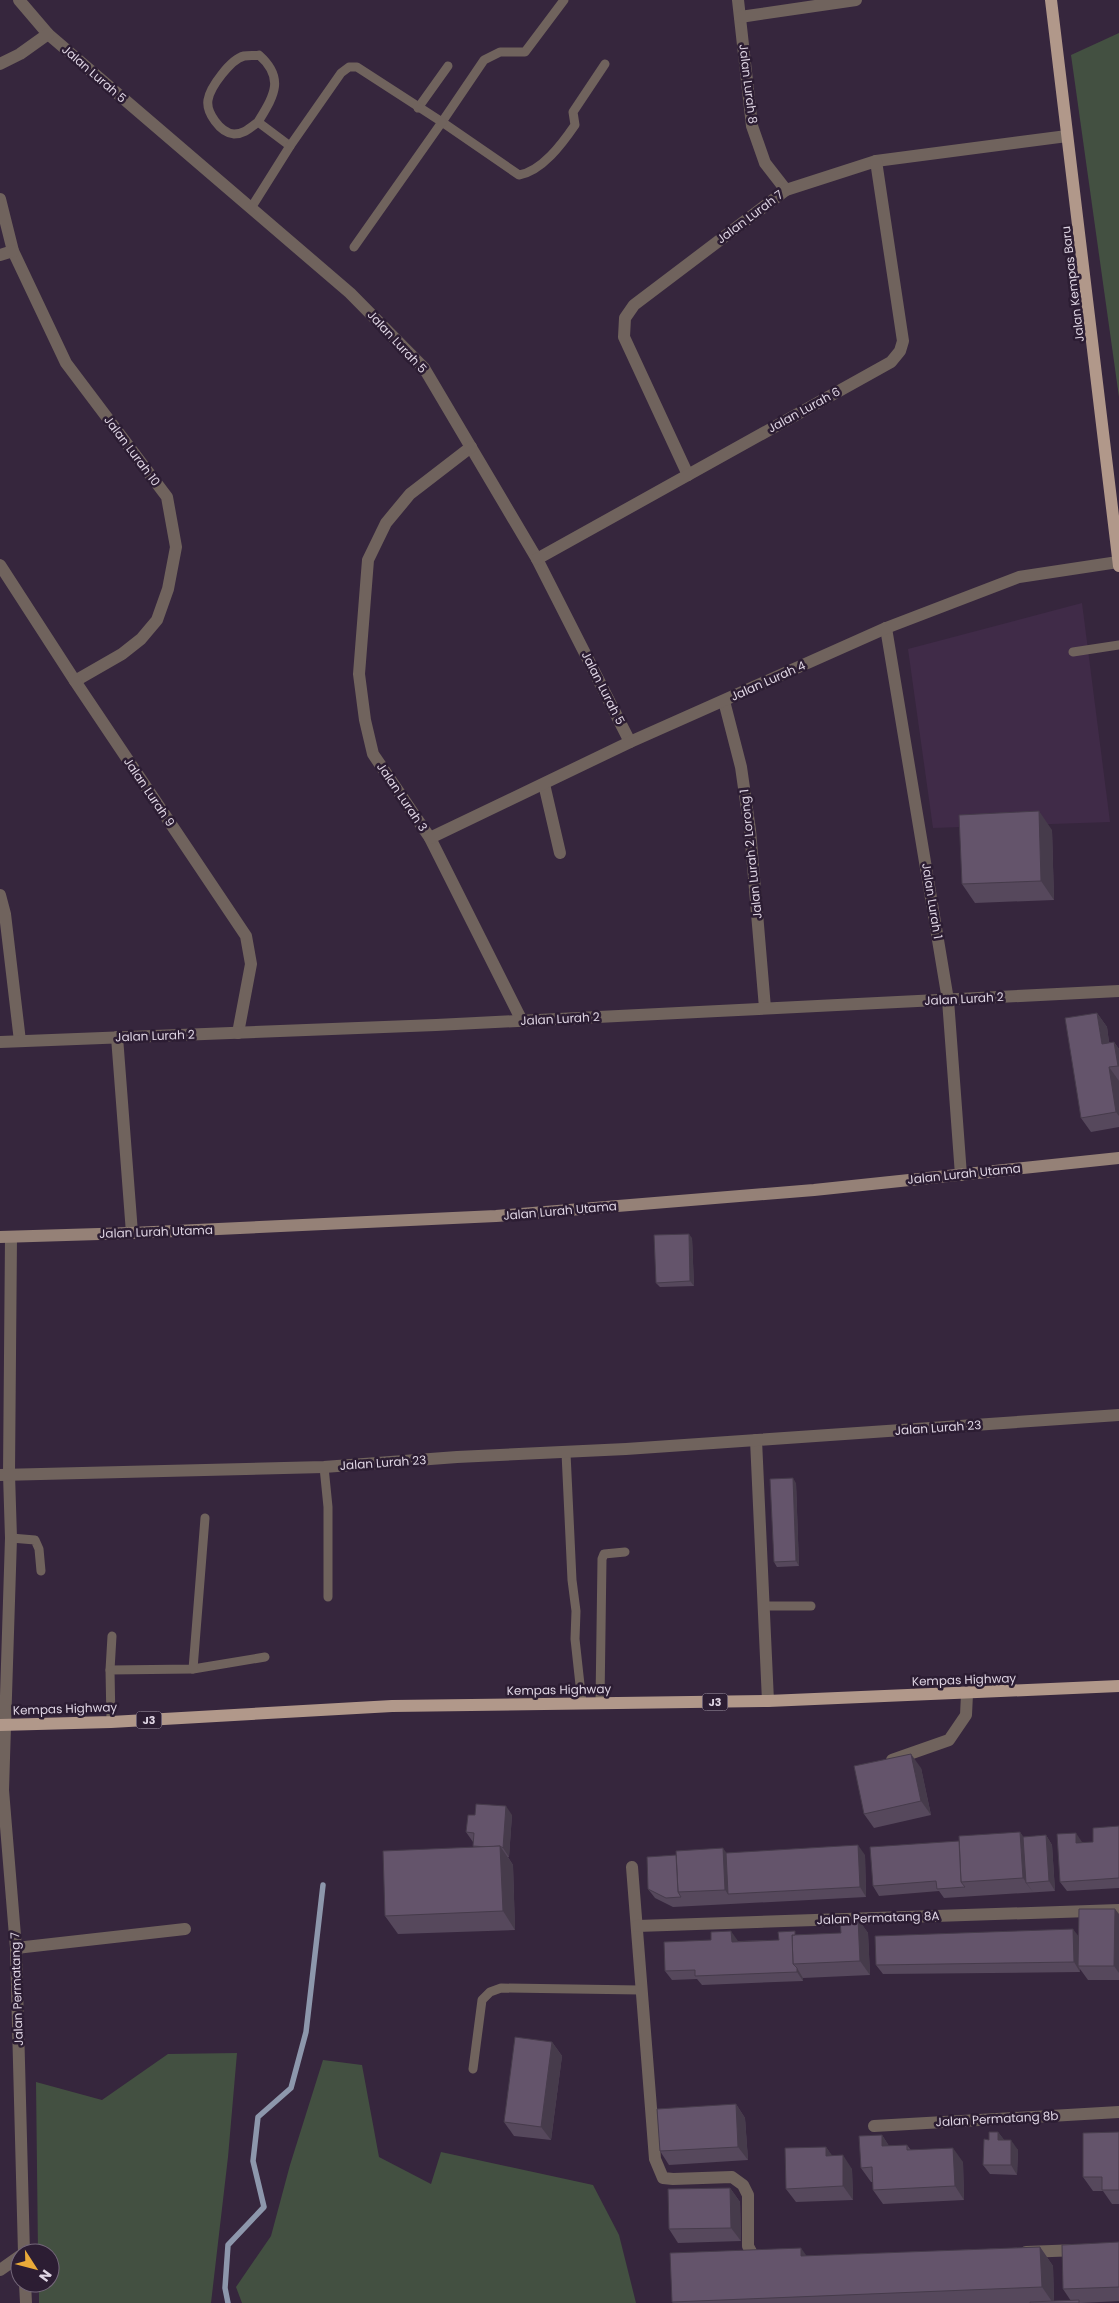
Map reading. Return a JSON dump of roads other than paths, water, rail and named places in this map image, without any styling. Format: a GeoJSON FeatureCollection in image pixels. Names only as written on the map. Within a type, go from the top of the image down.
{"type":"FeatureCollection","features":[{"type":"Feature","properties":{"kind":"main road","name":"Jalan Kempas Baru"},"geometry":{"type":"LineString","coordinates":[[1051,0],[1119,566]]}},
{"type":"Feature","properties":{"kind":"main road","name":"Kempas Highway"},"geometry":{"type":"LineString","coordinates":[[3,1725],[111,1722],[392,1706],[768,1701],[967,1694],[1119,1686]]}},
{"type":"Feature","properties":{"kind":"street","name":"Jalan Lurah 5"},"geometry":{"type":"LineString","coordinates":[[20,0],[48,34],[350,293],[424,368],[537,559],[630,742]]}},
{"type":"Feature","properties":{"kind":"street","name":"Jalan Lurah 8"},"geometry":{"type":"LineString","coordinates":[[738,0],[752,126],[765,163],[786,190]]}},
{"type":"Feature","properties":{"kind":"street"},"geometry":{"type":"LineString","coordinates":[[740,17],[856,0]]}},
{"type":"Feature","properties":{"kind":"street"},"geometry":{"type":"LineString","coordinates":[[0,64],[20,54],[48,34]]}},
{"type":"Feature","properties":{"kind":"street","name":"Jalan Lurah 7"},"geometry":{"type":"LineString","coordinates":[[688,475],[624,337],[625,318],[634,305],[786,190],[876,161],[1067,136]]}},
{"type":"Feature","properties":{"kind":"street","name":"Jalan Lurah 6"},"geometry":{"type":"LineString","coordinates":[[537,559],[891,362],[900,351],[903,341],[876,161]]}},
{"type":"Feature","properties":{"kind":"street","name":"Jalan Lurah 10"},"geometry":{"type":"LineString","coordinates":[[0,199],[13,251],[66,363],[167,497],[176,547],[168,589],[157,620],[141,639],[122,654],[75,682]]}},
{"type":"Feature","properties":{"kind":"street"},"geometry":{"type":"LineString","coordinates":[[0,256],[13,251]]}},
{"type":"Feature","properties":{"kind":"street","name":"Jalan Lurah 3"},"geometry":{"type":"LineString","coordinates":[[471,447],[410,494],[386,523],[368,560],[359,674],[365,720],[374,754],[430,838],[522,1020]]}},
{"type":"Feature","properties":{"kind":"street","name":"Jalan Lurah 4"},"geometry":{"type":"LineString","coordinates":[[430,838],[630,742],[886,628],[1019,577],[1118,562]]}},
{"type":"Feature","properties":{"kind":"street","name":"Jalan Lurah 9"},"geometry":{"type":"LineString","coordinates":[[0,565],[75,682],[246,936],[251,964],[238,1033]]}},
{"type":"Feature","properties":{"kind":"street","name":"Jalan Lurah 1"},"geometry":{"type":"LineString","coordinates":[[886,628],[948,1000],[961,1175]]}},
{"type":"Feature","properties":{"kind":"street","name":"Jalan Lurah 2 Lorong 1"},"geometry":{"type":"LineString","coordinates":[[724,701],[741,767],[750,830],[765,1008]]}},
{"type":"Feature","properties":{"kind":"street"},"geometry":{"type":"LineString","coordinates":[[544,784],[560,853]]}},
{"type":"Feature","properties":{"kind":"street"},"geometry":{"type":"LineString","coordinates":[[0,895],[5,914],[20,1041]]}},
{"type":"Feature","properties":{"kind":"street","name":"Jalan Lurah 2"},"geometry":{"type":"LineString","coordinates":[[0,1042],[436,1025],[1119,991]]}},
{"type":"Feature","properties":{"kind":"street"},"geometry":{"type":"LineString","coordinates":[[117,1038],[132,1234]]}},
{"type":"Feature","properties":{"kind":"street","name":"Jalan Lurah Utama"},"geometry":{"type":"LineString","coordinates":[[5,1237],[132,1234],[496,1216],[814,1190],[1119,1158]]}},
{"type":"Feature","properties":{"kind":"street","name":"Jalan Permatang 7"},"geometry":{"type":"LineString","coordinates":[[5,1237],[4,1474],[11,1538],[2,1790],[16,1948],[24,2243]]}},
{"type":"Feature","properties":{"kind":"street","name":"Jalan Lurah 23"},"geometry":{"type":"LineString","coordinates":[[4,1474],[324,1467],[457,1457],[566,1453],[1119,1415]]}},
{"type":"Feature","properties":{"kind":"street"},"geometry":{"type":"LineString","coordinates":[[756,1440],[768,1701]]}},
{"type":"Feature","properties":{"kind":"street"},"geometry":{"type":"LineString","coordinates":[[881,1764],[949,1740],[966,1715],[967,1694]]}},
{"type":"Feature","properties":{"kind":"street"},"geometry":{"type":"LineString","coordinates":[[632,1867],[640,1990],[655,2159],[658,2169],[663,2178],[673,2180],[732,2177],[743,2185],[748,2195],[748,2246],[762,2263]]}},
{"type":"Feature","properties":{"kind":"street","name":"Jalan Permatang 8A"},"geometry":{"type":"LineString","coordinates":[[637,1926],[1119,1910]]}},
{"type":"Feature","properties":{"kind":"street"},"geometry":{"type":"LineString","coordinates":[[16,1948],[185,1929]]}},
{"type":"Feature","properties":{"kind":"street","name":"Jalan Permatang 8b"},"geometry":{"type":"LineString","coordinates":[[874,2126],[1119,2112]]}},
{"type":"Feature","properties":{"kind":"street"},"geometry":{"type":"LineString","coordinates":[[1009,2253],[1092,2250]]}},
{"type":"Feature","properties":{"kind":"lane"},"geometry":{"type":"LineString","coordinates":[[354,247],[484,60],[500,52],[525,52],[564,0]]}},
{"type":"Feature","properties":{"kind":"lane"},"geometry":{"type":"LineString","coordinates":[[242,56],[259,56],[269,64],[275,77],[274,96],[258,122],[245,132],[232,134],[220,127],[210,114],[208,100],[216,81],[231,64],[242,56]]}},
{"type":"Feature","properties":{"kind":"lane"},"geometry":{"type":"LineString","coordinates":[[251,208],[290,146],[341,73],[348,67],[357,67],[519,175],[530,173],[564,140],[575,125],[573,112],[605,64]]}},
{"type":"Feature","properties":{"kind":"lane"},"geometry":{"type":"LineString","coordinates":[[418,108],[448,66]]}},
{"type":"Feature","properties":{"kind":"lane"},"geometry":{"type":"LineString","coordinates":[[258,122],[290,146]]}},
{"type":"Feature","properties":{"kind":"lane"},"geometry":{"type":"LineString","coordinates":[[1073,652],[1119,645]]}},
{"type":"Feature","properties":{"kind":"lane"},"geometry":{"type":"LineString","coordinates":[[566,1453],[572,1580],[582,1703]]}},
{"type":"Feature","properties":{"kind":"lane"},"geometry":{"type":"LineString","coordinates":[[324,1467],[328,1507],[328,1597]]}},
{"type":"Feature","properties":{"kind":"lane"},"geometry":{"type":"LineString","coordinates":[[193,1669],[205,1518]]}},
{"type":"Feature","properties":{"kind":"lane"},"geometry":{"type":"LineString","coordinates":[[11,1538],[35,1540],[39,1549],[41,1571]]}},
{"type":"Feature","properties":{"kind":"lane"},"geometry":{"type":"LineString","coordinates":[[600,1702],[602,1559],[604,1554],[625,1552]]}},
{"type":"Feature","properties":{"kind":"lane"},"geometry":{"type":"LineString","coordinates":[[763,1606],[811,1606]]}},
{"type":"Feature","properties":{"kind":"lane"},"geometry":{"type":"LineString","coordinates":[[111,1722],[110,1670],[112,1636]]}},
{"type":"Feature","properties":{"kind":"lane"},"geometry":{"type":"LineString","coordinates":[[110,1670],[193,1669],[265,1657]]}},
{"type":"Feature","properties":{"kind":"lane"},"geometry":{"type":"LineString","coordinates":[[473,2070],[482,2000],[490,1992],[501,1988],[640,1990]]}},
{"type":"Feature","properties":{"kind":"waterway"},"geometry":{"type":"LineString","coordinates":[[228,2303],[225,2288],[228,2245],[264,2207],[253,2161],[258,2117],[291,2088],[306,2032],[323,1885]]}}]}
